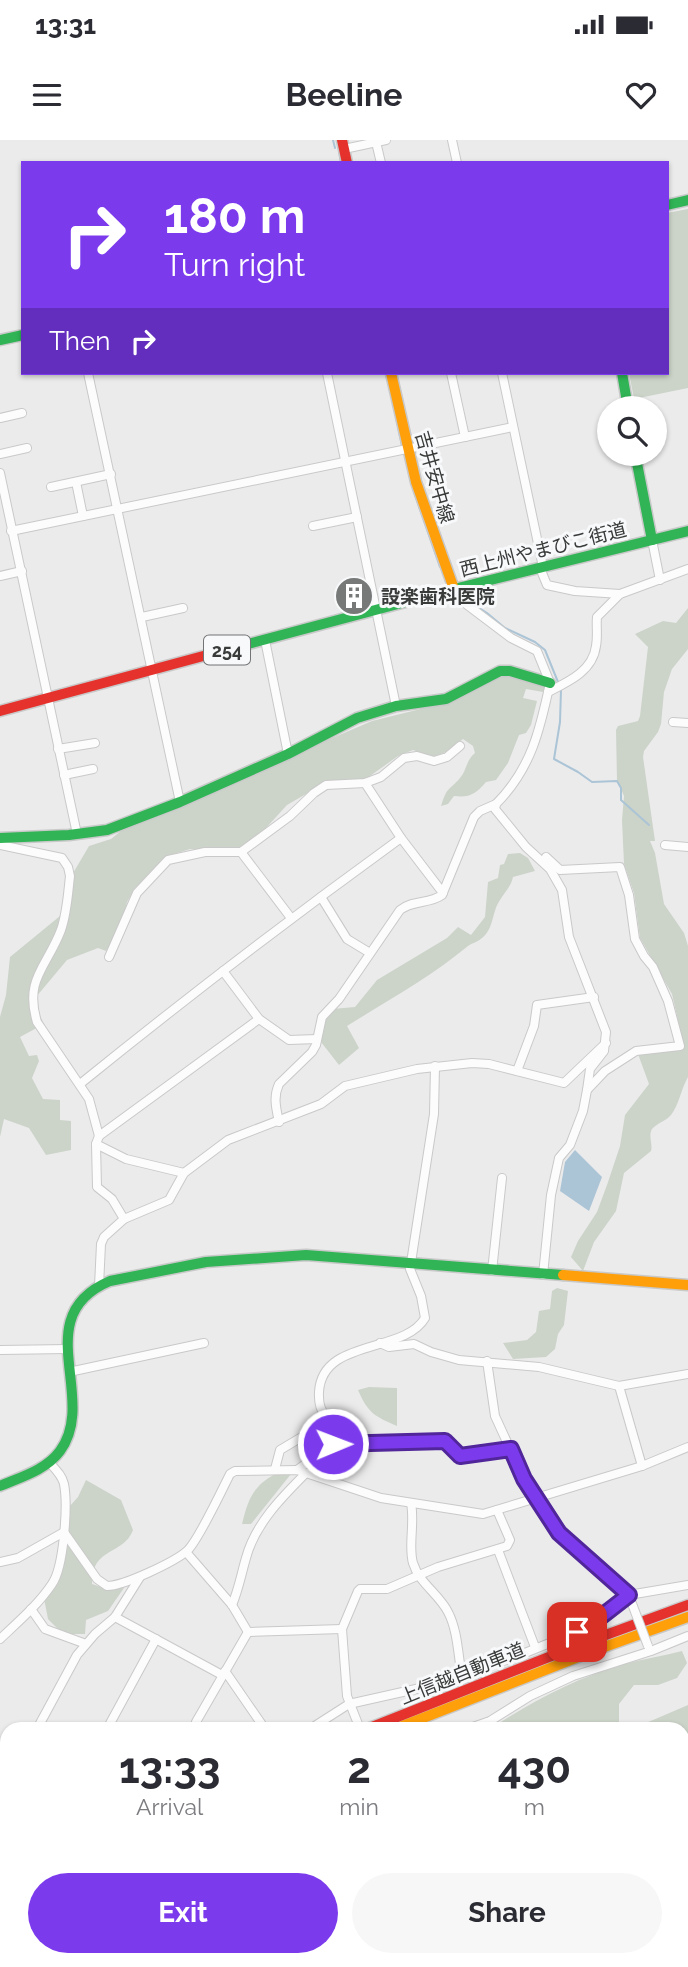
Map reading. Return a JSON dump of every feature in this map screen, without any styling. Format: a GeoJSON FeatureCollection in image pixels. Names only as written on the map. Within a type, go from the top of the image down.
{"type":"FeatureCollection","features":[{"type":"Feature","properties":{"kind":"main road"},"geometry":{"type":"LineString","coordinates":[[669,205],[688,200]]}},
{"type":"Feature","properties":{"kind":"main road"},"geometry":{"type":"LineString","coordinates":[[0,340],[21,335]]}},
{"type":"Feature","properties":{"kind":"main road","name":"吉井安中線"},"geometry":{"type":"LineString","coordinates":[[391,375],[407,449],[420,494],[454,589]]}},
{"type":"Feature","properties":{"kind":"main road"},"geometry":{"type":"LineString","coordinates":[[621,375],[626,396]]}},
{"type":"Feature","properties":{"kind":"main road"},"geometry":{"type":"LineString","coordinates":[[638,466],[652,541]]}},
{"type":"Feature","properties":{"kind":"main road","name":"西上州やまびこ街道"},"geometry":{"type":"LineString","coordinates":[[0,711],[454,589],[688,531]]}},
{"type":"Feature","properties":{"kind":"main road"},"geometry":{"type":"LineString","coordinates":[[0,838],[107,830],[180,802],[288,754],[357,718],[396,706],[446,699],[500,671],[510,671],[549,687]]}},
{"type":"Feature","properties":{"kind":"main road"},"geometry":{"type":"LineString","coordinates":[[0,1486],[49,1462],[65,1443],[71,1424],[68,1329],[74,1312],[84,1297],[113,1280],[164,1269],[269,1256],[314,1256],[688,1285]]}},
{"type":"Feature","properties":{"kind":"main road","name":"上信越自動車道"},"geometry":{"type":"LineString","coordinates":[[385,1722],[581,1644],[688,1605]]}},
{"type":"Feature","properties":{"kind":"main road","name":"上信越自動車道"},"geometry":{"type":"LineString","coordinates":[[413,1722],[688,1617]]}},
{"type":"Feature","properties":{"kind":"street"},"geometry":{"type":"LineString","coordinates":[[452,140],[457,161]]}},
{"type":"Feature","properties":{"kind":"street"},"geometry":{"type":"LineString","coordinates":[[343,145],[381,141],[381,161]]}},
{"type":"Feature","properties":{"kind":"street"},"geometry":{"type":"LineString","coordinates":[[88,375],[180,802]]}},
{"type":"Feature","properties":{"kind":"street"},"geometry":{"type":"LineString","coordinates":[[327,375],[396,706]]}},
{"type":"Feature","properties":{"kind":"street"},"geometry":{"type":"LineString","coordinates":[[450,375],[465,437]]}},
{"type":"Feature","properties":{"kind":"street"},"geometry":{"type":"LineString","coordinates":[[502,375],[541,567],[547,585],[575,591],[620,594],[688,569]]}},
{"type":"Feature","properties":{"kind":"street"},"geometry":{"type":"LineString","coordinates":[[0,418],[22,413]]}},
{"type":"Feature","properties":{"kind":"street"},"geometry":{"type":"LineString","coordinates":[[11,531],[513,427]]}},
{"type":"Feature","properties":{"kind":"street"},"geometry":{"type":"LineString","coordinates":[[0,454],[27,448]]}},
{"type":"Feature","properties":{"kind":"street"},"geometry":{"type":"LineString","coordinates":[[0,473],[77,834]]}},
{"type":"Feature","properties":{"kind":"street"},"geometry":{"type":"LineString","coordinates":[[51,487],[111,474]]}},
{"type":"Feature","properties":{"kind":"street"},"geometry":{"type":"LineString","coordinates":[[76,482],[83,516]]}},
{"type":"Feature","properties":{"kind":"street"},"geometry":{"type":"LineString","coordinates":[[313,526],[357,517]]}},
{"type":"Feature","properties":{"kind":"street"},"geometry":{"type":"LineString","coordinates":[[652,541],[660,580]]}},
{"type":"Feature","properties":{"kind":"street"},"geometry":{"type":"LineString","coordinates":[[0,576],[22,571]]}},
{"type":"Feature","properties":{"kind":"street"},"geometry":{"type":"LineString","coordinates":[[279,1122],[275,1091],[312,1052],[322,1017],[339,999],[406,905],[437,899],[443,893],[474,817],[496,804],[530,758],[538,736],[549,687],[537,650],[511,638],[466,604],[454,589]]}},
{"type":"Feature","properties":{"kind":"street"},"geometry":{"type":"LineString","coordinates":[[549,687],[570,681],[586,667],[597,642],[597,617],[620,594]]}},
{"type":"Feature","properties":{"kind":"street"},"geometry":{"type":"LineString","coordinates":[[142,617],[183,608]]}},
{"type":"Feature","properties":{"kind":"street"},"geometry":{"type":"LineString","coordinates":[[265,640],[288,754]]}},
{"type":"Feature","properties":{"kind":"street"},"geometry":{"type":"LineString","coordinates":[[673,722],[688,723]]}},
{"type":"Feature","properties":{"kind":"street"},"geometry":{"type":"LineString","coordinates":[[58,749],[95,743]]}},
{"type":"Feature","properties":{"kind":"street"},"geometry":{"type":"LineString","coordinates":[[109,957],[137,893],[168,860],[205,852],[241,852],[326,785],[365,783],[381,777],[404,758],[417,755],[434,761],[447,757],[460,746]]}},
{"type":"Feature","properties":{"kind":"street"},"geometry":{"type":"LineString","coordinates":[[64,775],[93,769]]}},
{"type":"Feature","properties":{"kind":"street"},"geometry":{"type":"LineString","coordinates":[[365,783],[401,838],[443,893]]}},
{"type":"Feature","properties":{"kind":"street"},"geometry":{"type":"LineString","coordinates":[[496,804],[495,809],[502,819],[558,879],[569,937],[606,1031],[604,1051],[590,1069],[583,1111],[570,1145],[559,1158],[551,1195],[543,1275]]}},
{"type":"Feature","properties":{"kind":"street"},"geometry":{"type":"LineString","coordinates":[[80,1084],[291,918],[401,838]]}},
{"type":"Feature","properties":{"kind":"street"},"geometry":{"type":"LineString","coordinates":[[0,845],[62,858],[68,867],[70,876],[61,929],[34,982],[32,997],[37,1022],[89,1099],[97,1140],[97,1187],[112,1199],[124,1219]]}},
{"type":"Feature","properties":{"kind":"street"},"geometry":{"type":"LineString","coordinates":[[665,845],[688,847]]}},
{"type":"Feature","properties":{"kind":"street"},"geometry":{"type":"LineString","coordinates":[[526,846],[538,850],[560,870],[620,867],[629,895],[635,939],[653,967],[668,1001],[680,1046],[636,1051],[606,1071],[587,1090]]}},
{"type":"Feature","properties":{"kind":"street"},"geometry":{"type":"LineString","coordinates":[[241,852],[291,918]]}},
{"type":"Feature","properties":{"kind":"street"},"geometry":{"type":"LineString","coordinates":[[321,897],[347,939],[370,953]]}},
{"type":"Feature","properties":{"kind":"street"},"geometry":{"type":"LineString","coordinates":[[223,971],[259,1019],[289,1040],[317,1039]]}},
{"type":"Feature","properties":{"kind":"street"},"geometry":{"type":"LineString","coordinates":[[517,1071],[534,1026],[537,1004],[594,997]]}},
{"type":"Feature","properties":{"kind":"street"},"geometry":{"type":"LineString","coordinates":[[97,1140],[259,1019]]}},
{"type":"Feature","properties":{"kind":"street"},"geometry":{"type":"LineString","coordinates":[[99,1286],[104,1237],[124,1219],[169,1200],[184,1173],[228,1140],[321,1104],[345,1086],[435,1066],[472,1063],[564,1083],[606,1043]]}},
{"type":"Feature","properties":{"kind":"street"},"geometry":{"type":"LineString","coordinates":[[333,1444],[332,1429],[320,1408],[319,1395],[323,1377],[335,1362],[346,1354],[411,1332],[425,1318],[421,1296],[411,1276],[434,1114],[435,1066]]}},
{"type":"Feature","properties":{"kind":"street"},"geometry":{"type":"LineString","coordinates":[[97,1140],[126,1159],[184,1173]]}},
{"type":"Feature","properties":{"kind":"street"},"geometry":{"type":"LineString","coordinates":[[492,1271],[502,1178]]}},
{"type":"Feature","properties":{"kind":"street"},"geometry":{"type":"LineString","coordinates":[[69,1372],[204,1343]]}},
{"type":"Feature","properties":{"kind":"street"},"geometry":{"type":"LineString","coordinates":[[380,1343],[389,1347],[414,1344],[459,1360],[539,1367],[619,1386],[688,1374]]}},
{"type":"Feature","properties":{"kind":"street"},"geometry":{"type":"LineString","coordinates":[[0,1350],[68,1349]]}},
{"type":"Feature","properties":{"kind":"street"},"geometry":{"type":"LineString","coordinates":[[487,1361],[494,1409],[524,1479],[559,1533],[630,1598],[650,1648]]}},
{"type":"Feature","properties":{"kind":"street"},"geometry":{"type":"LineString","coordinates":[[619,1386],[642,1465]]}},
{"type":"Feature","properties":{"kind":"street"},"geometry":{"type":"LineString","coordinates":[[275,1469],[280,1450],[327,1422]]}},
{"type":"Feature","properties":{"kind":"street"},"geometry":{"type":"LineString","coordinates":[[297,1470],[333,1444],[445,1441],[460,1456],[511,1449]]}},
{"type":"Feature","properties":{"kind":"street"},"geometry":{"type":"LineString","coordinates":[[64,1532],[97,1579],[115,1586],[141,1576],[186,1552],[232,1472],[297,1470],[381,1498],[478,1514],[537,1499],[688,1447]]}},
{"type":"Feature","properties":{"kind":"street"},"geometry":{"type":"LineString","coordinates":[[0,1639],[31,1609],[52,1584],[60,1569],[64,1532],[64,1483],[60,1473],[49,1462]]}},
{"type":"Feature","properties":{"kind":"street"},"geometry":{"type":"LineString","coordinates":[[232,1605],[242,1581],[246,1557],[260,1524],[306,1473]]}},
{"type":"Feature","properties":{"kind":"street"},"geometry":{"type":"LineString","coordinates":[[411,1503],[414,1520],[411,1549],[418,1574],[449,1613],[461,1671]]}},
{"type":"Feature","properties":{"kind":"street"},"geometry":{"type":"LineString","coordinates":[[357,1722],[346,1696],[342,1629],[360,1589],[387,1588],[418,1574],[507,1546],[510,1541],[497,1510]]}},
{"type":"Feature","properties":{"kind":"street"},"geometry":{"type":"LineString","coordinates":[[0,1562],[18,1558],[64,1532]]}},
{"type":"Feature","properties":{"kind":"street"},"geometry":{"type":"LineString","coordinates":[[498,1549],[535,1647]]}},
{"type":"Feature","properties":{"kind":"street"},"geometry":{"type":"LineString","coordinates":[[186,1552],[232,1605],[248,1632]]}},
{"type":"Feature","properties":{"kind":"street"},"geometry":{"type":"LineString","coordinates":[[41,1722],[77,1656],[104,1625],[115,1618],[141,1576]]}},
{"type":"Feature","properties":{"kind":"street"},"geometry":{"type":"LineString","coordinates":[[322,1722],[350,1706],[416,1689],[461,1671],[510,1659],[589,1626],[630,1598],[688,1585]]}},
{"type":"Feature","properties":{"kind":"street"},"geometry":{"type":"LineString","coordinates":[[31,1609],[45,1629],[86,1644]]}},
{"type":"Feature","properties":{"kind":"street"},"geometry":{"type":"LineString","coordinates":[[115,1618],[223,1673],[260,1722]]}},
{"type":"Feature","properties":{"kind":"street"},"geometry":{"type":"LineString","coordinates":[[248,1632],[342,1629]]}},
{"type":"Feature","properties":{"kind":"street"},"geometry":{"type":"LineString","coordinates":[[196,1722],[248,1632]]}},
{"type":"Feature","properties":{"kind":"street"},"geometry":{"type":"LineString","coordinates":[[495,1722],[530,1696],[573,1676],[688,1636]]}},
{"type":"Feature","properties":{"kind":"street"},"geometry":{"type":"LineString","coordinates":[[111,1722],[156,1639]]}},
{"type":"Feature","properties":{"kind":"shaded area"},"geometry":{"type":"Polygon","coordinates":[[[688,209],[688,388],[649,396],[633,396],[629,375],[669,375],[669,213],[688,209]]]}},
{"type":"Feature","properties":{"kind":"shaded area"},"geometry":{"type":"Polygon","coordinates":[[[688,608],[688,649],[672,669],[664,692],[661,724],[643,757],[655,841],[650,841],[655,853],[664,904],[684,933],[688,946],[688,1077],[671,1115],[652,1129],[651,1151],[624,1173],[616,1211],[594,1242],[583,1271],[571,1257],[597,1212],[620,1146],[625,1115],[649,1084],[638,1054],[684,1047],[672,994],[640,938],[634,893],[624,864],[624,796],[617,780],[616,730],[618,726],[638,721],[640,716],[648,647],[635,634],[663,621],[676,623],[688,608]]]}},
{"type":"Feature","properties":{"kind":"shaded area"},"geometry":{"type":"Polygon","coordinates":[[[500,674],[529,679],[546,688],[543,692],[526,689],[523,698],[537,701],[531,725],[526,733],[519,735],[508,763],[496,780],[486,782],[472,794],[454,796],[448,804],[441,806],[447,792],[462,775],[475,753],[473,746],[463,739],[446,752],[433,757],[413,750],[398,756],[363,781],[325,783],[287,805],[255,840],[242,847],[219,851],[190,849],[165,857],[135,888],[127,902],[121,928],[106,951],[98,948],[67,960],[36,997],[36,1008],[44,1024],[20,1037],[29,1056],[37,1055],[39,1061],[32,1078],[43,1099],[60,1100],[60,1120],[71,1121],[71,1150],[46,1155],[29,1128],[4,1119],[0,1137],[0,1017],[6,995],[10,957],[60,916],[69,880],[89,846],[111,839],[127,826],[372,721],[449,702],[500,674]]]}},
{"type":"Feature","properties":{"kind":"shaded area"},"geometry":{"type":"Polygon","coordinates":[[[520,853],[528,858],[535,871],[513,877],[497,904],[486,934],[424,978],[347,1026],[359,1048],[339,1065],[321,1042],[324,1021],[332,1009],[355,1007],[377,980],[447,938],[458,927],[471,935],[485,917],[488,882],[498,878],[500,865],[504,864],[508,854],[520,853]]]}},
{"type":"Feature","properties":{"kind":"shaded area"},"geometry":{"type":"Polygon","coordinates":[[[557,1288],[568,1291],[564,1325],[558,1334],[555,1349],[546,1357],[513,1359],[503,1343],[527,1340],[536,1332],[539,1311],[550,1309],[552,1291],[557,1288]]]}},
{"type":"Feature","properties":{"kind":"shaded area"},"geometry":{"type":"Polygon","coordinates":[[[369,1387],[397,1388],[397,1426],[377,1416],[365,1404],[358,1390],[369,1387]]]}},
{"type":"Feature","properties":{"kind":"shaded area"},"geometry":{"type":"Polygon","coordinates":[[[275,1474],[291,1474],[251,1524],[242,1524],[252,1495],[275,1474]]]}},
{"type":"Feature","properties":{"kind":"shaded area"},"geometry":{"type":"Polygon","coordinates":[[[86,1480],[121,1500],[133,1530],[123,1544],[97,1563],[92,1584],[107,1589],[126,1585],[108,1611],[86,1620],[85,1634],[63,1634],[48,1619],[44,1598],[54,1588],[63,1568],[69,1507],[78,1497],[86,1480]]]}},
{"type":"Feature","properties":{"kind":"shaded area"},"geometry":{"type":"Polygon","coordinates":[[[682,1651],[687,1663],[677,1678],[658,1685],[634,1685],[619,1704],[619,1722],[501,1722],[575,1682],[625,1664],[682,1651]]]}},
{"type":"Feature","properties":{"kind":"shaded area"},"geometry":{"type":"Polygon","coordinates":[[[688,1705],[688,1722],[648,1722],[688,1705]]]}},
{"type":"Feature","properties":{"kind":"water"},"geometry":{"type":"Polygon","coordinates":[[[575,1150],[602,1177],[589,1211],[560,1191],[565,1162],[575,1150]]]}},
{"type":"Feature","properties":{"kind":"waterway"},"geometry":{"type":"LineString","coordinates":[[333,140],[335,148]]}},
{"type":"Feature","properties":{"kind":"waterway"},"geometry":{"type":"LineString","coordinates":[[339,151],[341,161]]}},
{"type":"Feature","properties":{"kind":"waterway"},"geometry":{"type":"LineString","coordinates":[[396,417],[402,446]]}},
{"type":"Feature","properties":{"kind":"waterway"},"geometry":{"type":"LineString","coordinates":[[414,492],[440,567]]}},
{"type":"Feature","properties":{"kind":"waterway"},"geometry":{"type":"LineString","coordinates":[[470,602],[505,628],[535,642],[545,650],[558,682]]}},
{"type":"Feature","properties":{"kind":"waterway"},"geometry":{"type":"LineString","coordinates":[[561,690],[560,722],[554,759],[592,782],[617,781],[621,788],[621,800],[649,825]]}},
{"type":"Feature","properties":{"kind":"traffic: fast"},"geometry":{"type":"LineString","coordinates":[[669,205],[688,200]]}},
{"type":"Feature","properties":{"kind":"traffic: fast"},"geometry":{"type":"LineString","coordinates":[[0,340],[21,335]]}},
{"type":"Feature","properties":{"kind":"traffic: fast"},"geometry":{"type":"LineString","coordinates":[[622,375],[626,396]]}},
{"type":"Feature","properties":{"kind":"traffic: fast"},"geometry":{"type":"LineString","coordinates":[[638,466],[652,540]]}},
{"type":"Feature","properties":{"kind":"traffic: fast"},"geometry":{"type":"LineString","coordinates":[[207,655],[454,589],[688,531]]}},
{"type":"Feature","properties":{"kind":"traffic: fast"},"geometry":{"type":"LineString","coordinates":[[0,838],[69,835],[107,830],[180,802],[288,754],[357,718],[396,706],[446,699],[500,671],[510,671],[550,683]]}},
{"type":"Feature","properties":{"kind":"traffic: fast"},"geometry":{"type":"LineString","coordinates":[[0,1486],[40,1468],[60,1451],[70,1430],[73,1407],[68,1359],[68,1336],[73,1315],[86,1296],[110,1281],[206,1262],[306,1255],[563,1275]]}},
{"type":"Feature","properties":{"kind":"traffic: slow"},"geometry":{"type":"LineString","coordinates":[[391,375],[416,482],[454,589]]}},
{"type":"Feature","properties":{"kind":"traffic: slow"},"geometry":{"type":"LineString","coordinates":[[563,1275],[688,1285]]}},
{"type":"Feature","properties":{"kind":"traffic: slow"},"geometry":{"type":"LineString","coordinates":[[413,1722],[688,1617]]}},
{"type":"Feature","properties":{"kind":"traffic: jam"},"geometry":{"type":"LineString","coordinates":[[342,140],[347,161]]}},
{"type":"Feature","properties":{"kind":"traffic: jam"},"geometry":{"type":"LineString","coordinates":[[0,711],[207,655]]}},
{"type":"Feature","properties":{"kind":"traffic: jam"},"geometry":{"type":"LineString","coordinates":[[385,1722],[688,1605]]}},
{"type":"Feature","properties":{"kind":"place","name":"設楽歯科医院"},"geometry":{"type":"Point","coordinates":[354,596]}},
{"type":"Feature","properties":{"kind":"route"},"geometry":{"type":"LineString","coordinates":[[333,1444],[445,1441],[455,1454],[460,1456],[511,1449],[524,1479],[559,1533],[629,1595],[601,1618],[577,1632]]}}]}
